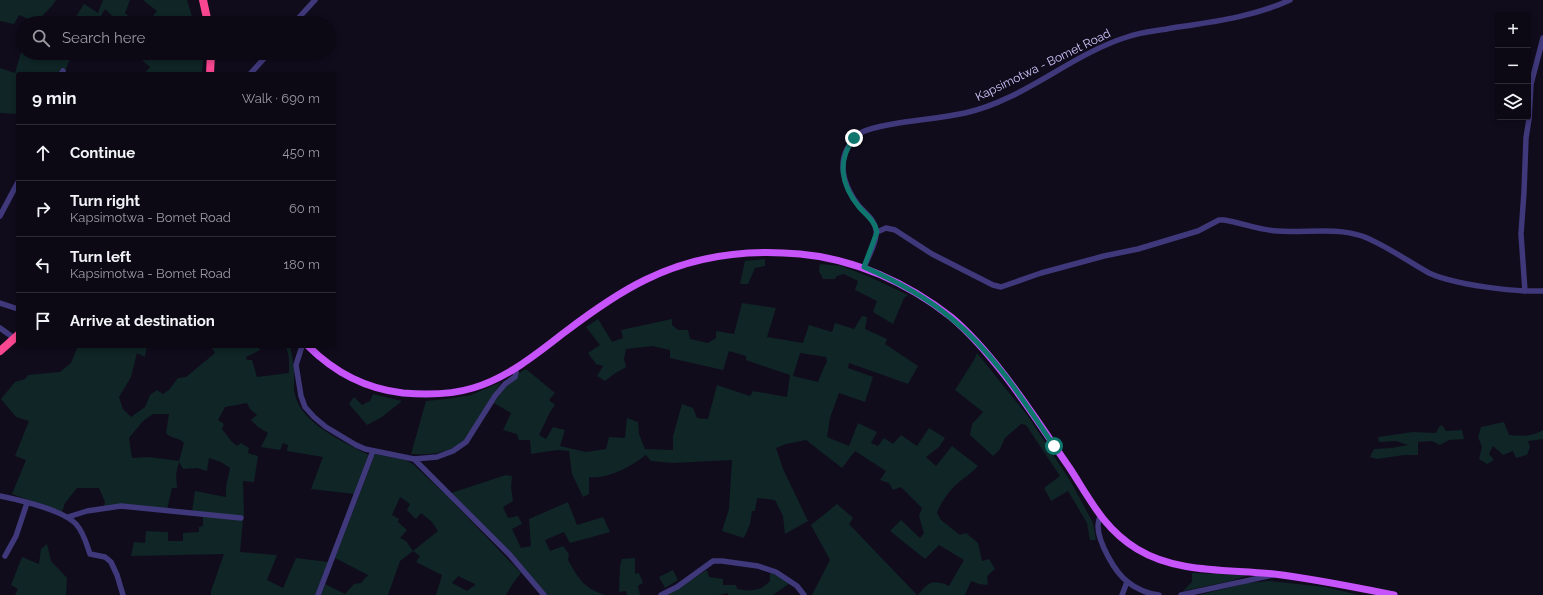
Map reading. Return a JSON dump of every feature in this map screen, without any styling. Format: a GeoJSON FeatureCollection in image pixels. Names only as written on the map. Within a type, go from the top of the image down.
{"type":"FeatureCollection","features":[{"type":"Feature","properties":{"kind":"highway"},"geometry":{"type":"LineString","coordinates":[[203,0],[206,16]]}},
{"type":"Feature","properties":{"kind":"highway"},"geometry":{"type":"LineString","coordinates":[[210,72],[211,60]]}},
{"type":"Feature","properties":{"kind":"highway"},"geometry":{"type":"LineString","coordinates":[[0,351],[16,336]]}},
{"type":"Feature","properties":{"kind":"main road"},"geometry":{"type":"LineString","coordinates":[[310,348],[333,367],[354,379],[384,390],[438,394],[471,389],[491,381],[516,368],[631,286],[665,270],[685,264],[738,253],[773,252],[817,256],[864,267],[903,286],[934,305],[951,318],[975,342],[1024,402],[1100,516],[1117,535],[1135,548],[1150,556],[1178,565],[1207,569],[1277,574],[1326,581],[1394,595]]}},
{"type":"Feature","properties":{"kind":"street"},"geometry":{"type":"LineString","coordinates":[[300,16],[315,0]]}},
{"type":"Feature","properties":{"kind":"street","name":"Kapsimotwa - Bomet Road"},"geometry":{"type":"LineString","coordinates":[[877,232],[873,221],[859,206],[850,193],[843,171],[844,156],[846,151],[859,134],[876,127],[912,121],[944,118],[976,110],[1024,89],[1096,49],[1128,36],[1242,16],[1270,9],[1290,0]]}},
{"type":"Feature","properties":{"kind":"street"},"geometry":{"type":"LineString","coordinates":[[1526,291],[1521,234],[1526,138],[1532,84],[1543,38]]}},
{"type":"Feature","properties":{"kind":"street"},"geometry":{"type":"LineString","coordinates":[[252,72],[263,60]]}},
{"type":"Feature","properties":{"kind":"street"},"geometry":{"type":"LineString","coordinates":[[0,216],[16,186]]}},
{"type":"Feature","properties":{"kind":"street"},"geometry":{"type":"LineString","coordinates":[[864,267],[877,232],[889,228],[895,230],[932,254],[1001,288],[1041,273],[1104,256],[1138,249],[1198,231],[1219,220],[1224,220],[1271,230],[1326,231],[1352,234],[1375,242],[1430,273],[1442,278],[1479,286],[1526,291],[1543,291]]}},
{"type":"Feature","properties":{"kind":"street"},"geometry":{"type":"LineString","coordinates":[[0,303],[16,308]]}},
{"type":"Feature","properties":{"kind":"street"},"geometry":{"type":"LineString","coordinates":[[0,328],[16,336]]}},
{"type":"Feature","properties":{"kind":"street"},"geometry":{"type":"LineString","coordinates":[[301,348],[296,365],[301,396],[305,407],[314,417],[326,427],[356,445],[373,451],[414,459],[437,457],[453,451],[466,442],[495,396],[505,384],[515,377],[516,368]]}},
{"type":"Feature","properties":{"kind":"street"},"geometry":{"type":"LineString","coordinates":[[318,595],[373,451]]}},
{"type":"Feature","properties":{"kind":"street"},"geometry":{"type":"LineString","coordinates":[[414,459],[510,555],[544,595]]}},
{"type":"Feature","properties":{"kind":"street"},"geometry":{"type":"LineString","coordinates":[[0,496],[27,503],[68,517],[84,534],[90,554],[105,556],[113,564],[123,595]]}},
{"type":"Feature","properties":{"kind":"street"},"geometry":{"type":"LineString","coordinates":[[5,556],[16,536],[27,503]]}},
{"type":"Feature","properties":{"kind":"street"},"geometry":{"type":"LineString","coordinates":[[68,517],[87,511],[121,506],[241,518]]}},
{"type":"Feature","properties":{"kind":"street"},"geometry":{"type":"LineString","coordinates":[[1100,516],[1098,525],[1100,538],[1109,559],[1118,572],[1127,582],[1142,590],[1159,595]]}},
{"type":"Feature","properties":{"kind":"street"},"geometry":{"type":"LineString","coordinates":[[661,595],[676,587],[714,561],[758,566],[776,572],[797,586],[804,595]]}},
{"type":"Feature","properties":{"kind":"street"},"geometry":{"type":"LineString","coordinates":[[1181,595],[1277,574]]}},
{"type":"Feature","properties":{"kind":"street"},"geometry":{"type":"LineString","coordinates":[[1122,595],[1127,582]]}},
{"type":"Feature","properties":{"kind":"green space"},"geometry":{"type":"Polygon","coordinates":[[[0,0],[56,0],[42,16],[19,15],[16,16],[14,24],[0,21],[0,0]]]}},
{"type":"Feature","properties":{"kind":"green space"},"geometry":{"type":"Polygon","coordinates":[[[103,0],[130,0],[125,13],[129,16],[113,16],[105,9],[101,16],[76,16],[84,4],[98,13],[103,0]]]}},
{"type":"Feature","properties":{"kind":"green space"},"geometry":{"type":"Polygon","coordinates":[[[143,0],[187,0],[192,16],[153,16],[157,11],[143,0]]]}},
{"type":"Feature","properties":{"kind":"green space"},"geometry":{"type":"Polygon","coordinates":[[[19,60],[69,60],[65,72],[16,72],[16,114],[0,113],[0,68],[15,73],[19,60]]]}},
{"type":"Feature","properties":{"kind":"green space"},"geometry":{"type":"Polygon","coordinates":[[[142,60],[203,60],[202,72],[146,72],[150,67],[142,60]]]}},
{"type":"Feature","properties":{"kind":"green space"},"geometry":{"type":"Polygon","coordinates":[[[765,259],[765,266],[755,268],[748,284],[740,284],[745,261],[765,259]]]}},
{"type":"Feature","properties":{"kind":"green space"},"geometry":{"type":"Polygon","coordinates":[[[820,264],[841,266],[870,277],[908,295],[904,298],[893,324],[873,312],[877,301],[855,290],[858,281],[844,274],[837,276],[835,279],[823,279],[819,271],[820,264]]]}},
{"type":"Feature","properties":{"kind":"green space"},"geometry":{"type":"Polygon","coordinates":[[[742,303],[776,308],[767,337],[803,343],[809,325],[832,332],[835,323],[854,329],[862,316],[867,317],[865,329],[887,339],[885,344],[918,366],[908,384],[849,363],[848,368],[873,377],[865,402],[839,393],[830,418],[827,437],[849,446],[858,423],[877,432],[871,443],[878,446],[884,438],[893,444],[901,435],[917,446],[929,428],[945,438],[939,447],[926,457],[936,466],[952,446],[978,466],[951,490],[937,513],[941,520],[960,535],[966,533],[978,543],[982,561],[989,559],[995,569],[987,576],[988,585],[971,581],[965,595],[918,595],[931,583],[935,582],[949,586],[964,560],[939,545],[925,559],[890,531],[901,520],[920,538],[924,533],[919,516],[922,508],[901,487],[893,490],[889,483],[880,480],[886,471],[855,451],[842,468],[806,440],[786,444],[776,448],[783,469],[808,521],[785,534],[783,516],[775,500],[757,498],[755,511],[752,511],[750,524],[744,538],[722,531],[729,509],[732,460],[672,463],[651,461],[646,455],[626,468],[612,474],[589,477],[589,494],[583,497],[572,474],[569,451],[557,450],[531,454],[530,440],[519,440],[517,434],[503,430],[511,413],[494,403],[506,386],[517,379],[519,373],[526,369],[555,393],[549,400],[555,405],[539,435],[546,439],[553,427],[565,430],[560,446],[586,452],[606,449],[609,437],[625,438],[627,418],[638,422],[639,434],[645,449],[673,450],[673,436],[682,404],[693,408],[697,418],[708,419],[717,385],[750,396],[753,391],[787,397],[790,375],[746,360],[746,356],[729,351],[723,370],[670,358],[670,350],[652,346],[626,349],[624,359],[626,367],[605,381],[597,376],[603,366],[596,364],[588,353],[600,345],[586,327],[598,319],[612,342],[623,338],[621,330],[672,319],[672,325],[678,330],[688,330],[690,339],[708,343],[716,338],[716,331],[734,334],[742,303]],[[800,353],[793,376],[818,382],[827,362],[826,357],[800,353]]]}},
{"type":"Feature","properties":{"kind":"green space"},"geometry":{"type":"Polygon","coordinates":[[[77,348],[147,348],[145,357],[137,353],[131,377],[119,397],[123,409],[131,417],[145,407],[150,395],[157,390],[163,394],[169,390],[178,378],[186,377],[215,353],[212,348],[259,348],[260,350],[246,357],[247,360],[252,360],[257,377],[289,373],[289,358],[286,348],[290,348],[294,370],[294,392],[299,405],[306,415],[336,438],[369,455],[354,494],[311,489],[323,457],[287,451],[288,445],[283,443],[280,450],[261,447],[268,433],[258,427],[251,420],[257,415],[250,409],[247,403],[225,407],[218,420],[224,424],[222,429],[237,446],[241,443],[249,448],[248,453],[258,456],[254,482],[243,481],[244,517],[192,512],[195,491],[226,497],[226,487],[230,468],[221,462],[209,458],[207,471],[197,468],[183,469],[179,462],[176,474],[177,488],[172,488],[167,510],[104,506],[105,502],[99,488],[77,488],[65,503],[62,512],[12,494],[26,460],[15,456],[29,421],[16,417],[1,399],[15,382],[25,379],[28,375],[60,372],[71,363],[77,348]],[[153,414],[143,421],[129,438],[132,458],[149,457],[179,461],[184,443],[166,433],[169,414],[153,414]]]}},
{"type":"Feature","properties":{"kind":"green space"},"geometry":{"type":"Polygon","coordinates":[[[977,353],[1028,416],[1071,482],[1093,523],[1096,540],[1090,540],[1087,523],[1068,491],[1051,501],[1044,488],[1060,476],[1026,425],[1021,424],[1005,438],[1000,449],[993,456],[970,435],[972,424],[983,412],[955,390],[977,353]]]}},
{"type":"Feature","properties":{"kind":"green space"},"geometry":{"type":"Polygon","coordinates":[[[501,382],[477,424],[461,443],[450,450],[443,452],[411,454],[426,401],[471,395],[501,382]]]}},
{"type":"Feature","properties":{"kind":"green space"},"geometry":{"type":"Polygon","coordinates":[[[373,394],[402,401],[382,417],[367,425],[349,404],[354,397],[362,405],[370,401],[373,394]]]}},
{"type":"Feature","properties":{"kind":"green space"},"geometry":{"type":"Polygon","coordinates":[[[1504,422],[1509,435],[1531,435],[1543,430],[1543,439],[1528,441],[1530,447],[1527,455],[1516,458],[1513,451],[1503,455],[1493,446],[1489,454],[1494,460],[1487,464],[1479,459],[1482,447],[1478,437],[1481,427],[1504,422]]]}},
{"type":"Feature","properties":{"kind":"green space"},"geometry":{"type":"Polygon","coordinates":[[[1442,425],[1446,431],[1462,430],[1464,439],[1449,440],[1440,445],[1432,441],[1418,442],[1418,455],[1404,455],[1377,459],[1370,457],[1374,449],[1408,445],[1396,441],[1379,442],[1378,437],[1413,432],[1436,433],[1442,425]]]}},
{"type":"Feature","properties":{"kind":"green space"},"geometry":{"type":"Polygon","coordinates":[[[375,454],[405,460],[413,464],[447,496],[521,573],[506,595],[436,595],[442,575],[416,562],[420,556],[413,551],[400,561],[388,595],[321,595],[325,584],[345,594],[354,584],[361,583],[368,575],[335,558],[375,454]],[[400,497],[392,515],[399,519],[398,522],[407,530],[400,538],[406,541],[413,551],[438,531],[432,522],[421,513],[416,519],[407,510],[410,504],[400,497]],[[458,576],[452,583],[467,591],[475,585],[475,584],[458,576]]]}},
{"type":"Feature","properties":{"kind":"green space"},"geometry":{"type":"Polygon","coordinates":[[[506,475],[512,476],[511,487],[513,501],[503,507],[508,518],[518,516],[522,524],[512,529],[521,548],[531,546],[529,519],[568,502],[577,525],[603,517],[610,532],[570,543],[564,532],[545,540],[550,551],[563,546],[569,554],[568,560],[582,582],[591,589],[605,595],[547,595],[513,556],[451,493],[506,475]]]}},
{"type":"Feature","properties":{"kind":"green space"},"geometry":{"type":"Polygon","coordinates":[[[837,504],[853,518],[849,524],[917,595],[812,595],[830,560],[811,525],[837,504]]]}},
{"type":"Feature","properties":{"kind":"green space"},"geometry":{"type":"Polygon","coordinates":[[[203,516],[243,520],[240,552],[277,555],[267,580],[283,588],[296,558],[328,562],[315,595],[211,595],[211,591],[224,554],[131,556],[134,542],[145,543],[146,531],[168,532],[168,541],[183,541],[183,533],[199,532],[199,527],[203,526],[203,516]]]}},
{"type":"Feature","properties":{"kind":"green space"},"geometry":{"type":"Polygon","coordinates":[[[47,544],[51,561],[67,578],[66,595],[15,595],[18,589],[11,585],[22,557],[39,564],[41,549],[47,544]]]}},
{"type":"Feature","properties":{"kind":"green space"},"geometry":{"type":"Polygon","coordinates":[[[635,558],[635,574],[639,573],[643,583],[638,586],[640,595],[627,595],[626,591],[619,592],[620,566],[622,559],[635,558]]]}},
{"type":"Feature","properties":{"kind":"green space"},"geometry":{"type":"Polygon","coordinates":[[[673,570],[678,580],[665,588],[659,577],[673,570]]]}},
{"type":"Feature","properties":{"kind":"green space"},"geometry":{"type":"Polygon","coordinates":[[[707,570],[709,577],[723,579],[723,585],[736,585],[737,589],[759,589],[770,581],[770,573],[779,576],[790,583],[773,595],[728,595],[728,593],[719,595],[666,595],[707,570]]]}},
{"type":"Feature","properties":{"kind":"green space"},"geometry":{"type":"Polygon","coordinates":[[[1192,573],[1249,575],[1231,581],[1183,591],[1192,582],[1192,573]]]}},
{"type":"Feature","properties":{"kind":"green space"},"geometry":{"type":"Polygon","coordinates":[[[1269,581],[1325,587],[1359,595],[1199,595],[1248,583],[1269,581]]]}},
{"type":"Feature","properties":{"kind":"route"},"geometry":{"type":"LineString","coordinates":[[854,138],[844,156],[843,171],[850,193],[859,206],[873,221],[877,232],[864,267],[903,286],[934,305],[951,318],[995,364],[1024,402],[1054,446]]}}]}
